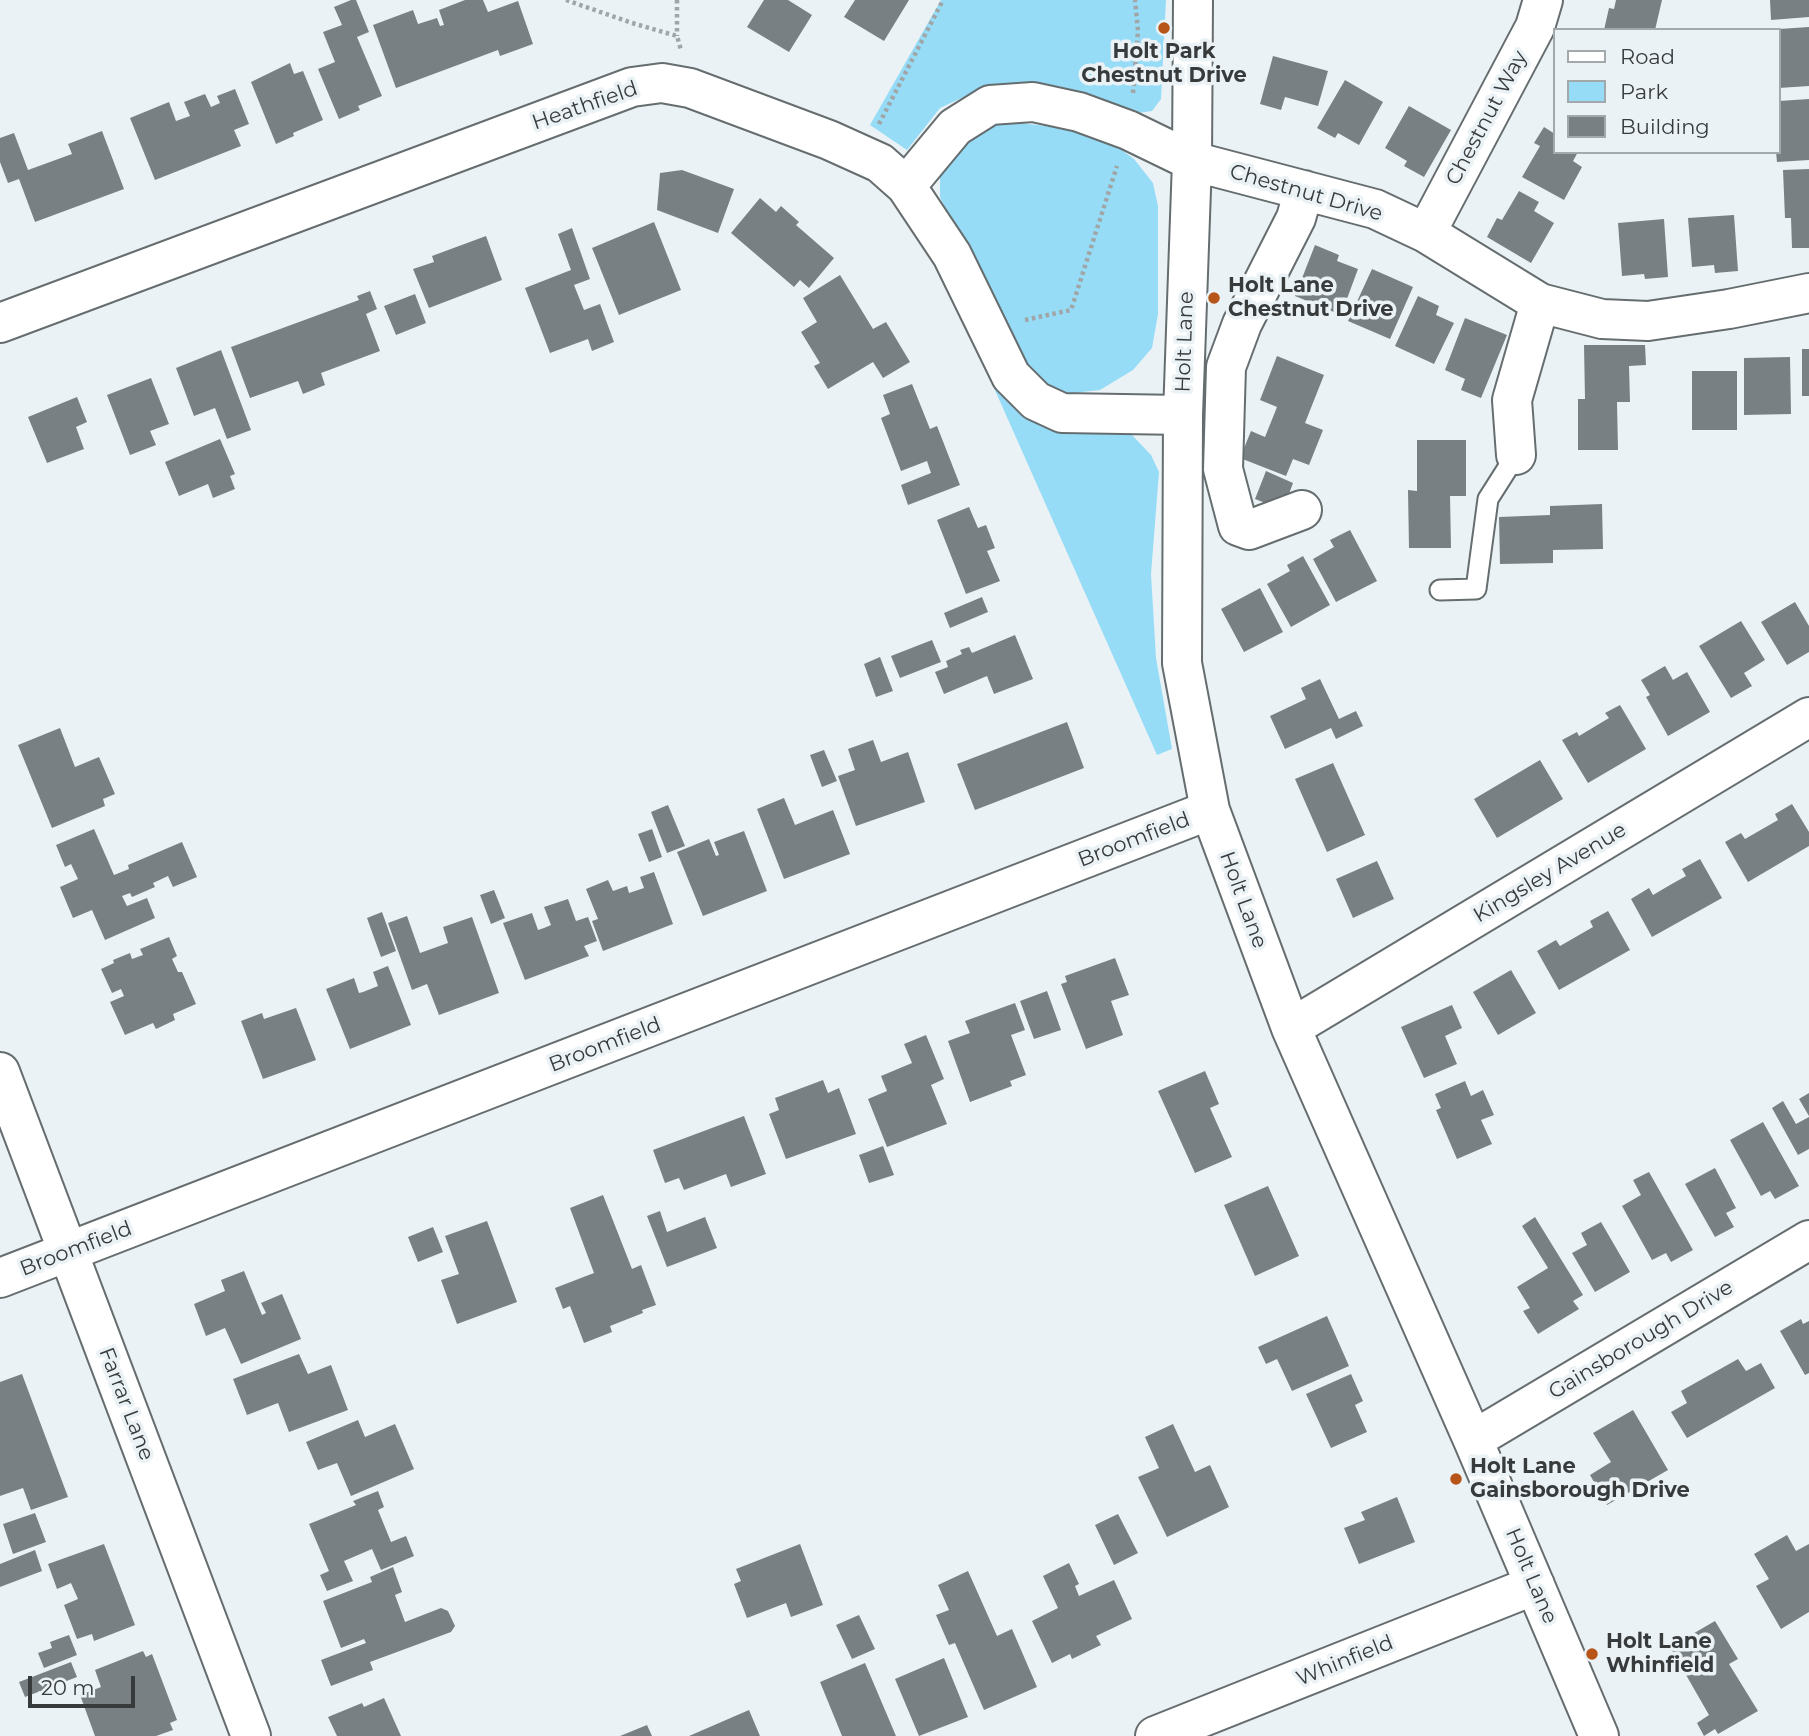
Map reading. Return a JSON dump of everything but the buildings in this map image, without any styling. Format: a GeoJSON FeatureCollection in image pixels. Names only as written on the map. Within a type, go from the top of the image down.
{"type":"FeatureCollection","features":[{"type":"Feature","properties":{"kind":"street","name":"Holt Lane"},"geometry":{"type":"LineString","coordinates":[[1193,0],[1192,162],[1183,415],[1182,663],[1210,810],[1291,1028],[1474,1440],[1599,1736]]}},
{"type":"Feature","properties":{"kind":"street","name":"Chestnut Way"},"geometry":{"type":"LineString","coordinates":[[1426,233],[1535,27],[1543,0]]}},
{"type":"Feature","properties":{"kind":"street","name":"Heathfield"},"geometry":{"type":"LineString","coordinates":[[0,323],[632,87],[662,83],[690,88],[880,163],[906,186],[952,255],[1011,376],[1036,401],[1062,413],[1183,415]]}},
{"type":"Feature","properties":{"kind":"street","name":"Chestnut Drive"},"geometry":{"type":"LineString","coordinates":[[906,186],[954,127],[990,105],[1033,102],[1079,112],[1128,130],[1192,162],[1375,209],[1426,233],[1540,303],[1602,319],[1648,321],[1809,293]]}},
{"type":"Feature","properties":{"kind":"street"},"geometry":{"type":"LineString","coordinates":[[1302,510],[1249,530],[1238,526],[1223,469],[1226,367],[1242,324],[1296,218],[1304,190]]}},
{"type":"Feature","properties":{"kind":"street"},"geometry":{"type":"LineString","coordinates":[[1516,455],[1511,400],[1540,303]]}},
{"type":"Feature","properties":{"kind":"street","name":"Kingsley Avenue"},"geometry":{"type":"LineString","coordinates":[[1291,1028],[1809,718]]}},
{"type":"Feature","properties":{"kind":"street","name":"Broomfield"},"geometry":{"type":"LineString","coordinates":[[0,1278],[1210,810]]}},
{"type":"Feature","properties":{"kind":"street","name":"Farrar Lane"},"geometry":{"type":"LineString","coordinates":[[0,1072],[251,1736]]}},
{"type":"Feature","properties":{"kind":"street","name":"Gainsborough Drive"},"geometry":{"type":"LineString","coordinates":[[1474,1440],[1809,1240]]}},
{"type":"Feature","properties":{"kind":"street","name":"Whinfield"},"geometry":{"type":"LineString","coordinates":[[1155,1736],[1535,1585]]}},
{"type":"Feature","properties":{"kind":"lane"},"geometry":{"type":"LineString","coordinates":[[1440,590],[1476,589],[1488,499],[1516,455]]}},
{"type":"Feature","properties":{"kind":"path"},"geometry":{"type":"LineString","coordinates":[[566,0],[677,36]]}},
{"type":"Feature","properties":{"kind":"path"},"geometry":{"type":"LineString","coordinates":[[677,0],[677,36],[690,88]]}},
{"type":"Feature","properties":{"kind":"path"},"geometry":{"type":"LineString","coordinates":[[863,155],[943,0]]}},
{"type":"Feature","properties":{"kind":"path"},"geometry":{"type":"LineString","coordinates":[[986,328],[1071,310],[1128,130],[1138,32],[1135,0]]}},
{"type":"Feature","properties":{"kind":"green space"},"geometry":{"type":"Polygon","coordinates":[[[941,0],[1166,0],[1161,99],[1152,111],[1138,113],[1103,99],[1043,88],[981,89],[940,108],[907,150],[870,125],[941,0]]]}},
{"type":"Feature","properties":{"kind":"green space"},"geometry":{"type":"Polygon","coordinates":[[[1003,121],[1071,129],[1112,143],[1134,159],[1153,183],[1158,206],[1158,314],[1152,348],[1133,370],[1100,390],[1063,394],[1031,375],[1008,346],[940,197],[940,178],[950,153],[975,129],[1003,121]]]}},
{"type":"Feature","properties":{"kind":"green space"},"geometry":{"type":"Polygon","coordinates":[[[999,386],[1132,435],[1151,455],[1159,472],[1151,574],[1156,658],[1172,749],[1157,755],[994,388],[999,386]]]}},
{"type":"Feature","properties":{"kind":"place","name":"Holt Park Chestnut Drive"},"geometry":{"type":"Point","coordinates":[1164,28]}},
{"type":"Feature","properties":{"kind":"place","name":"Holt Lane Chestnut Drive"},"geometry":{"type":"Point","coordinates":[1214,298]}},
{"type":"Feature","properties":{"kind":"place","name":"Holt Lane Gainsborough Drive"},"geometry":{"type":"Point","coordinates":[1456,1479]}},
{"type":"Feature","properties":{"kind":"place","name":"Holt Lane Whinfield"},"geometry":{"type":"Point","coordinates":[1592,1654]}}]}
